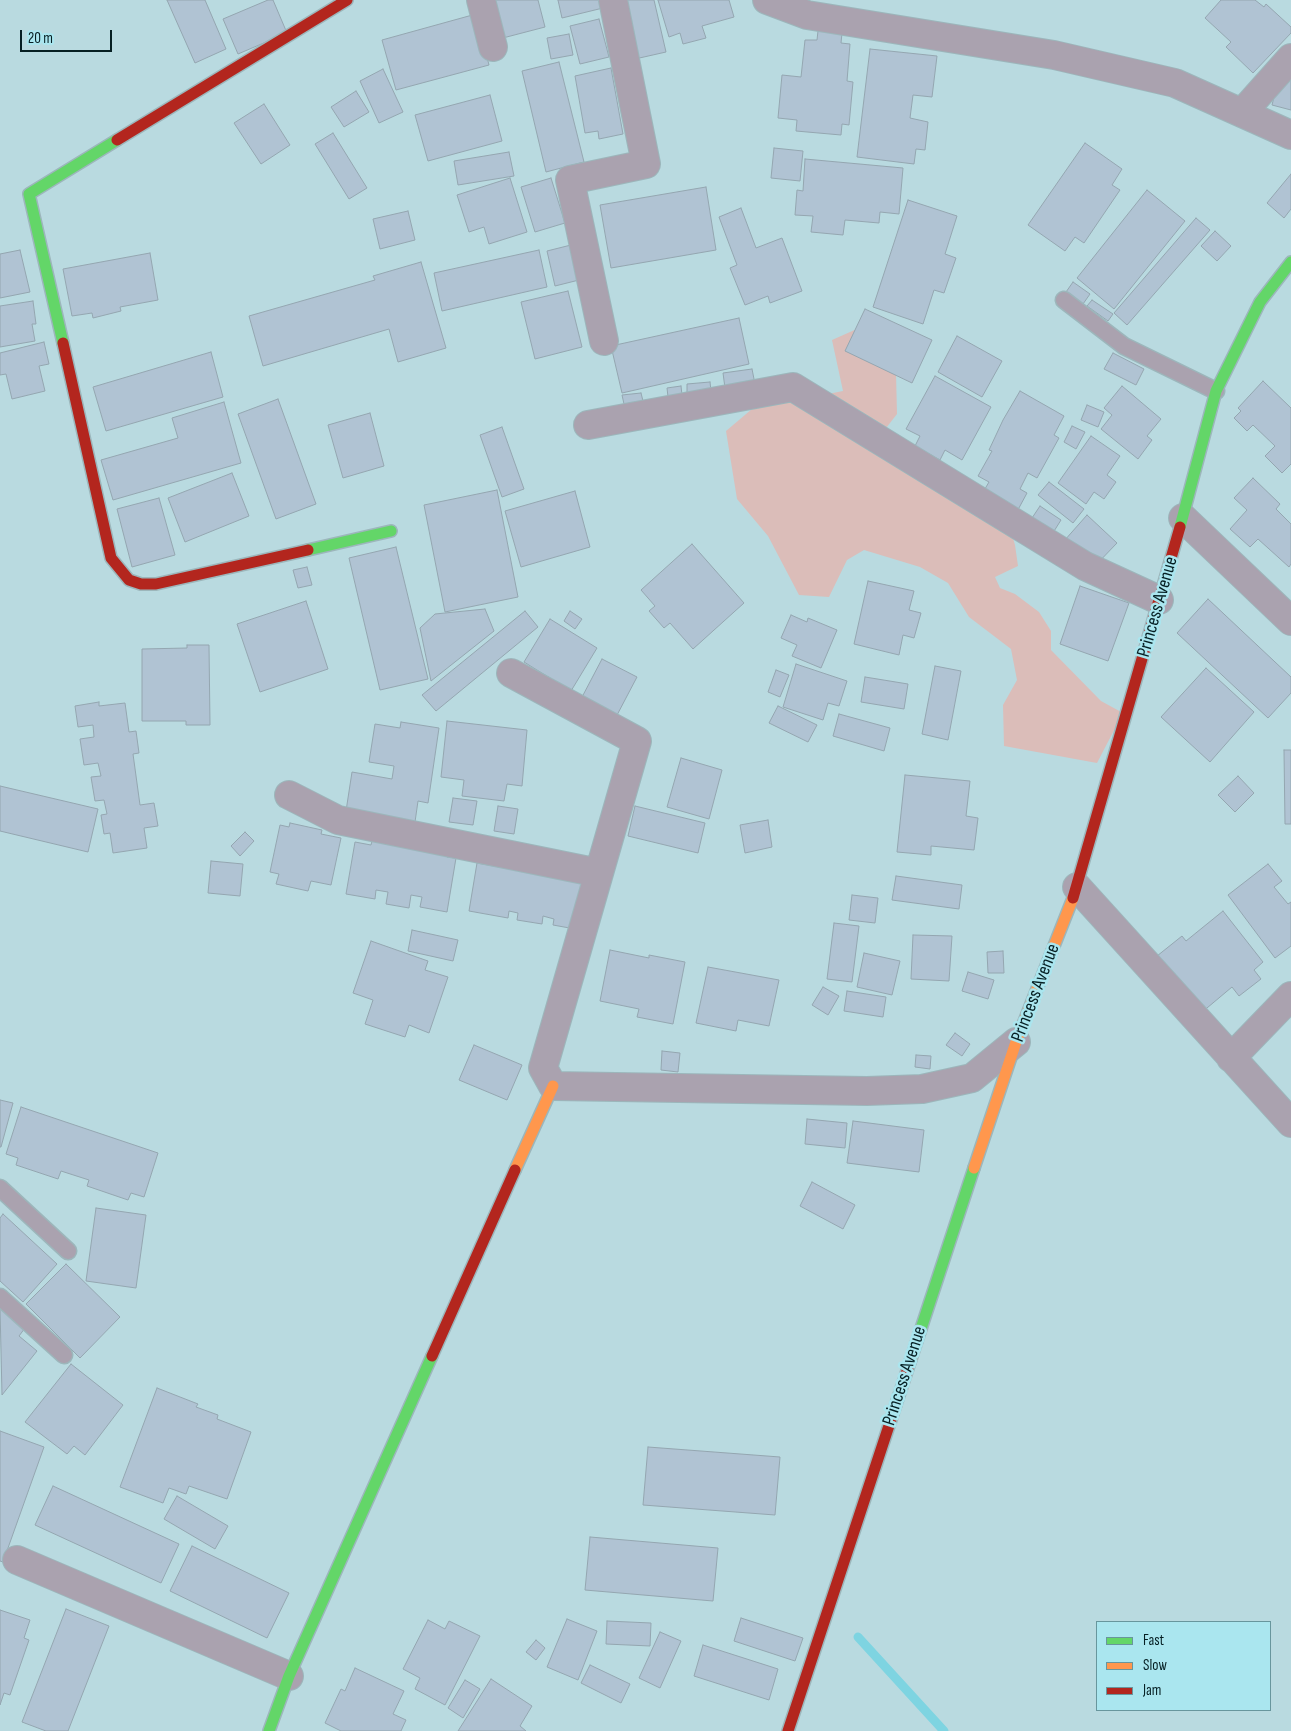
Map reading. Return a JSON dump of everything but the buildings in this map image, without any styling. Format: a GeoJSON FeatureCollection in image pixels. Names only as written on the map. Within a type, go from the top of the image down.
{"type":"FeatureCollection","features":[{"type":"Feature","properties":{"kind":"street"},"geometry":{"type":"LineString","coordinates":[[346,0],[29,194],[111,558],[129,580],[141,584],[156,584],[391,532]]}},
{"type":"Feature","properties":{"kind":"street"},"geometry":{"type":"LineString","coordinates":[[482,0],[493,47]]}},
{"type":"Feature","properties":{"kind":"street"},"geometry":{"type":"LineString","coordinates":[[604,341],[570,180],[646,164],[613,0]]}},
{"type":"Feature","properties":{"kind":"street"},"geometry":{"type":"LineString","coordinates":[[767,0],[807,14],[1054,55],[1175,83],[1291,135]]}},
{"type":"Feature","properties":{"kind":"street"},"geometry":{"type":"LineString","coordinates":[[1242,113],[1291,58]]}},
{"type":"Feature","properties":{"kind":"street","name":"Princess Avenue"},"geometry":{"type":"LineString","coordinates":[[788,1731],[1016,1042],[1077,886],[1184,518],[1216,391],[1260,302],[1291,262]]}},
{"type":"Feature","properties":{"kind":"street"},"geometry":{"type":"LineString","coordinates":[[588,425],[793,387],[1085,566],[1159,600]]}},
{"type":"Feature","properties":{"kind":"street"},"geometry":{"type":"LineString","coordinates":[[1184,518],[1291,621]]}},
{"type":"Feature","properties":{"kind":"street"},"geometry":{"type":"LineString","coordinates":[[511,673],[637,741],[543,1068],[552,1086]]}},
{"type":"Feature","properties":{"kind":"street"},"geometry":{"type":"LineString","coordinates":[[289,794],[338,820],[599,873]]}},
{"type":"Feature","properties":{"kind":"street"},"geometry":{"type":"LineString","coordinates":[[1077,886],[1291,1123]]}},
{"type":"Feature","properties":{"kind":"street"},"geometry":{"type":"LineString","coordinates":[[1231,1058],[1291,996]]}},
{"type":"Feature","properties":{"kind":"street"},"geometry":{"type":"LineString","coordinates":[[552,1086],[867,1091],[922,1089],[972,1078],[1016,1042]]}},
{"type":"Feature","properties":{"kind":"street"},"geometry":{"type":"LineString","coordinates":[[269,1731],[289,1676],[552,1086]]}},
{"type":"Feature","properties":{"kind":"street"},"geometry":{"type":"LineString","coordinates":[[17,1560],[289,1676]]}},
{"type":"Feature","properties":{"kind":"lane"},"geometry":{"type":"LineString","coordinates":[[1064,300],[1124,346],[1216,391]]}},
{"type":"Feature","properties":{"kind":"lane"},"geometry":{"type":"LineString","coordinates":[[0,1188],[68,1251]]}},
{"type":"Feature","properties":{"kind":"lane"},"geometry":{"type":"LineString","coordinates":[[0,1298],[64,1355]]}},
{"type":"Feature","properties":{"kind":"shaded area"},"geometry":{"type":"Polygon","coordinates":[[[859,328],[896,373],[897,414],[883,432],[1006,515],[1015,545],[1018,566],[995,577],[1000,588],[1015,594],[1039,612],[1051,631],[1051,650],[1101,701],[1123,713],[1097,763],[1004,746],[1003,705],[1017,680],[1011,649],[969,617],[948,583],[920,567],[864,550],[847,560],[829,597],[799,595],[768,536],[737,499],[726,431],[752,409],[843,391],[832,340],[859,328]]]}},
{"type":"Feature","properties":{"kind":"waterway"},"geometry":{"type":"LineString","coordinates":[[858,1637],[944,1731]]}},
{"type":"Feature","properties":{"kind":"traffic: fast"},"geometry":{"type":"LineString","coordinates":[[63,343],[29,194],[117,140]]}},
{"type":"Feature","properties":{"kind":"traffic: fast"},"geometry":{"type":"LineString","coordinates":[[1180,527],[1216,391],[1260,302],[1291,262]]}},
{"type":"Feature","properties":{"kind":"traffic: fast"},"geometry":{"type":"LineString","coordinates":[[308,550],[391,531]]}},
{"type":"Feature","properties":{"kind":"traffic: fast"},"geometry":{"type":"LineString","coordinates":[[911,1359],[974,1168]]}},
{"type":"Feature","properties":{"kind":"traffic: fast"},"geometry":{"type":"LineString","coordinates":[[269,1731],[289,1676],[432,1356]]}},
{"type":"Feature","properties":{"kind":"traffic: slow"},"geometry":{"type":"LineString","coordinates":[[974,1168],[1016,1042],[1073,898]]}},
{"type":"Feature","properties":{"kind":"traffic: slow"},"geometry":{"type":"LineString","coordinates":[[515,1170],[553,1086]]}},
{"type":"Feature","properties":{"kind":"traffic: jam"},"geometry":{"type":"LineString","coordinates":[[117,140],[347,0]]}},
{"type":"Feature","properties":{"kind":"traffic: jam"},"geometry":{"type":"LineString","coordinates":[[63,343],[111,558],[129,580],[141,584],[156,584],[308,550]]}},
{"type":"Feature","properties":{"kind":"traffic: jam"},"geometry":{"type":"LineString","coordinates":[[1073,898],[1180,527]]}},
{"type":"Feature","properties":{"kind":"traffic: jam"},"geometry":{"type":"LineString","coordinates":[[432,1356],[515,1170]]}},
{"type":"Feature","properties":{"kind":"traffic: jam"},"geometry":{"type":"LineString","coordinates":[[788,1731],[911,1359]]}}]}
